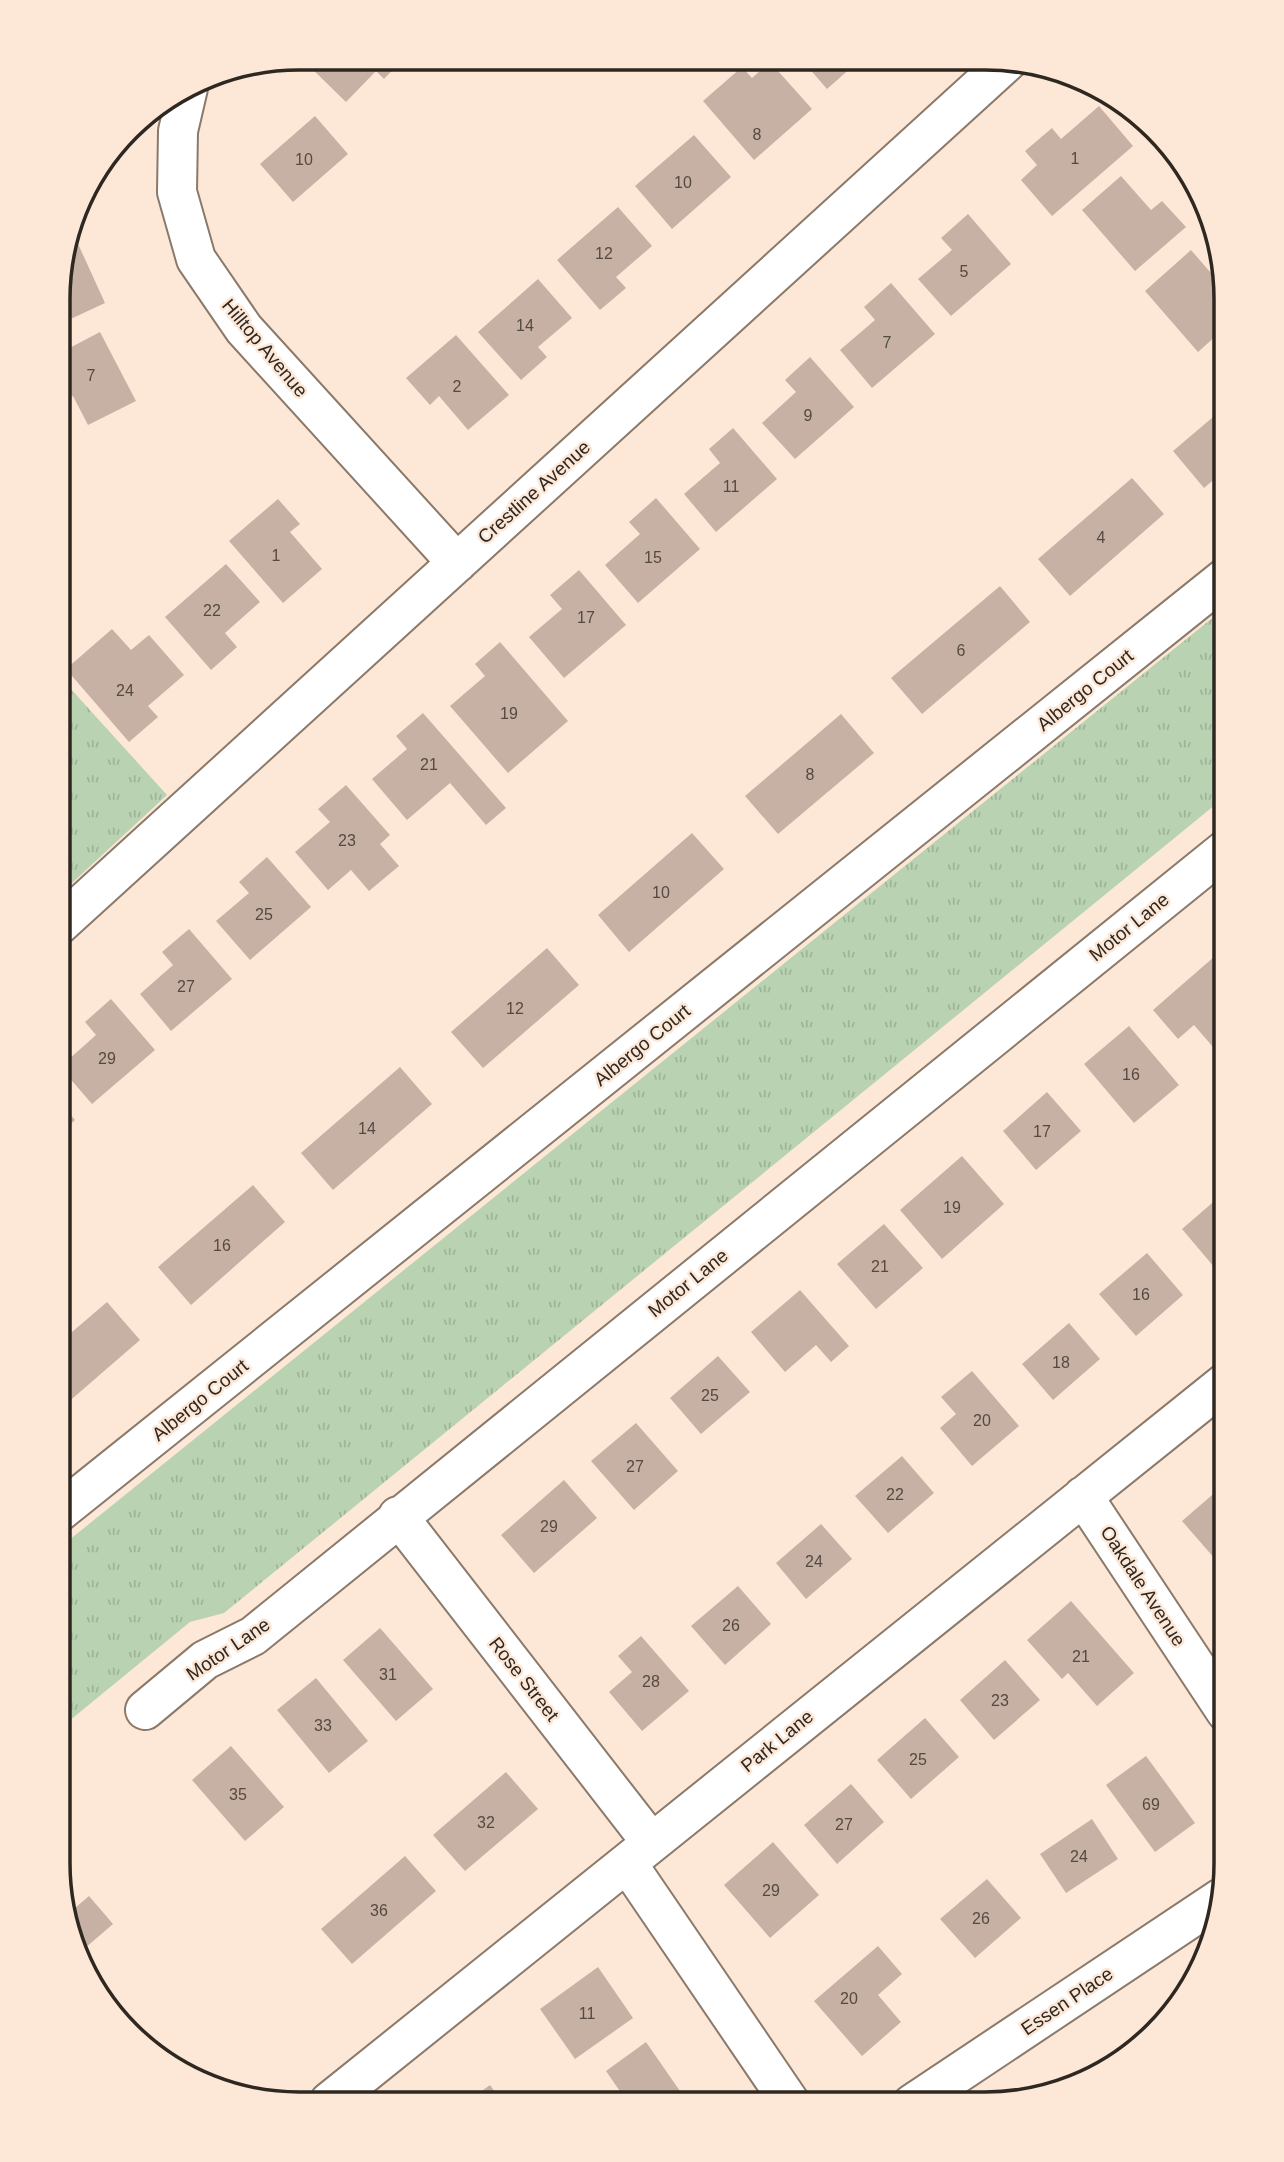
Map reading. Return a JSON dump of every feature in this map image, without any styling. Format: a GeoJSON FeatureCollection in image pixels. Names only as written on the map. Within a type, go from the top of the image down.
{"type":"FeatureCollection","features":[{"type":"Feature","properties":{"kind":"street","name":"Crestline Avenue"},"geometry":{"type":"LineString","coordinates":[[70,915],[997,71]]}},
{"type":"Feature","properties":{"kind":"street","name":"Hilltop Avenue"},"geometry":{"type":"LineString","coordinates":[[185,100],[178,131],[177,192],[196,259],[244,329],[457,563]]}},
{"type":"Feature","properties":{"kind":"street","name":"Albergo Court"},"geometry":{"type":"LineString","coordinates":[[70,1503],[1214,587]]}},
{"type":"Feature","properties":{"kind":"street","name":"Motor Lane"},"geometry":{"type":"LineString","coordinates":[[145,1710],[205,1660],[253,1636],[398,1516],[1214,860]]}},
{"type":"Feature","properties":{"kind":"street","name":"Park Lane"},"geometry":{"type":"LineString","coordinates":[[341,2092],[1214,1392]]}},
{"type":"Feature","properties":{"kind":"street","name":"Oakdale Avenue"},"geometry":{"type":"LineString","coordinates":[[1083,1496],[1214,1694]]}},
{"type":"Feature","properties":{"kind":"street","name":"Rose Street"},"geometry":{"type":"LineString","coordinates":[[398,1516],[639,1853],[783,2092]]}},
{"type":"Feature","properties":{"kind":"street","name":"Essen Place"},"geometry":{"type":"LineString","coordinates":[[930,2092],[1209,1906]]}},
{"type":"Feature","properties":{"kind":"green space"},"geometry":{"type":"Polygon","coordinates":[[[1214,617],[1214,806],[224,1613],[190,1622],[70,1720],[70,1539],[1214,617]]]}},
{"type":"Feature","properties":{"kind":"green space"},"geometry":{"type":"Polygon","coordinates":[[[70,688],[167,795],[70,885],[70,688]]]}},
{"type":"Feature","properties":{"kind":"building"},"geometry":{"type":"Polygon","coordinates":[[[313,70],[393,70],[384,79],[376,71],[346,102],[313,70]]]}},
{"type":"Feature","properties":{"kind":"building"},"geometry":{"type":"Polygon","coordinates":[[[739,70],[745,70],[752,78],[761,70],[777,70],[812,109],[754,160],[703,101],[739,70]]]}},
{"type":"Feature","properties":{"kind":"building"},"geometry":{"type":"Polygon","coordinates":[[[811,70],[849,70],[827,89],[811,70]]]}},
{"type":"Feature","properties":{"kind":"building"},"geometry":{"type":"Polygon","coordinates":[[[1099,106],[1133,146],[1052,216],[1021,180],[1037,165],[1025,151],[1052,128],[1061,139],[1099,106]]]}},
{"type":"Feature","properties":{"kind":"building"},"geometry":{"type":"Polygon","coordinates":[[[315,116],[348,154],[293,202],[260,164],[315,116]]]}},
{"type":"Feature","properties":{"kind":"building"},"geometry":{"type":"Polygon","coordinates":[[[694,135],[731,177],[672,229],[635,186],[694,135]]]}},
{"type":"Feature","properties":{"kind":"building"},"geometry":{"type":"Polygon","coordinates":[[[1121,176],[1151,210],[1162,201],[1186,227],[1135,271],[1082,210],[1121,176]]]}},
{"type":"Feature","properties":{"kind":"building"},"geometry":{"type":"Polygon","coordinates":[[[618,207],[652,246],[616,277],[626,288],[600,310],[557,260],[618,207]]]}},
{"type":"Feature","properties":{"kind":"building"},"geometry":{"type":"Polygon","coordinates":[[[968,214],[1011,264],[951,316],[918,279],[952,250],[941,238],[968,214]]]}},
{"type":"Feature","properties":{"kind":"building"},"geometry":{"type":"Polygon","coordinates":[[[77,242],[105,303],[70,319],[72,269],[77,242]]]}},
{"type":"Feature","properties":{"kind":"building"},"geometry":{"type":"Polygon","coordinates":[[[1191,250],[1212,275],[1214,338],[1198,352],[1145,291],[1191,250]]]}},
{"type":"Feature","properties":{"kind":"building"},"geometry":{"type":"Polygon","coordinates":[[[538,279],[572,318],[538,347],[547,357],[521,380],[478,332],[538,279]]]}},
{"type":"Feature","properties":{"kind":"building"},"geometry":{"type":"Polygon","coordinates":[[[891,283],[935,334],[872,388],[840,350],[875,320],[864,307],[891,283]]]}},
{"type":"Feature","properties":{"kind":"building"},"geometry":{"type":"Polygon","coordinates":[[[100,332],[136,401],[88,425],[73,396],[70,398],[70,348],[100,332]]]}},
{"type":"Feature","properties":{"kind":"building"},"geometry":{"type":"Polygon","coordinates":[[[456,335],[509,395],[468,430],[439,396],[430,405],[406,378],[456,335]]]}},
{"type":"Feature","properties":{"kind":"building"},"geometry":{"type":"Polygon","coordinates":[[[810,357],[854,407],[795,459],[762,423],[796,392],[785,380],[810,357]]]}},
{"type":"Feature","properties":{"kind":"building"},"geometry":{"type":"Polygon","coordinates":[[[1214,416],[1214,479],[1204,488],[1173,451],[1214,416]]]}},
{"type":"Feature","properties":{"kind":"building"},"geometry":{"type":"Polygon","coordinates":[[[733,428],[777,479],[716,532],[684,494],[720,463],[709,449],[733,428]]]}},
{"type":"Feature","properties":{"kind":"building"},"geometry":{"type":"Polygon","coordinates":[[[1132,478],[1164,514],[1070,596],[1038,559],[1132,478]]]}},
{"type":"Feature","properties":{"kind":"building"},"geometry":{"type":"Polygon","coordinates":[[[656,498],[700,549],[638,603],[605,565],[640,534],[629,522],[656,498]]]}},
{"type":"Feature","properties":{"kind":"building"},"geometry":{"type":"Polygon","coordinates":[[[278,499],[300,524],[290,532],[322,569],[283,603],[229,541],[278,499]]]}},
{"type":"Feature","properties":{"kind":"building"},"geometry":{"type":"Polygon","coordinates":[[[226,564],[260,602],[225,633],[237,647],[211,670],[165,617],[226,564]]]}},
{"type":"Feature","properties":{"kind":"building"},"geometry":{"type":"Polygon","coordinates":[[[579,570],[626,625],[564,678],[529,637],[562,609],[550,595],[579,570]]]}},
{"type":"Feature","properties":{"kind":"building"},"geometry":{"type":"Polygon","coordinates":[[[1000,586],[1030,622],[922,714],[891,678],[1000,586]]]}},
{"type":"Feature","properties":{"kind":"building"},"geometry":{"type":"Polygon","coordinates":[[[112,629],[131,650],[149,635],[184,675],[148,706],[158,717],[129,742],[70,674],[70,666],[112,629]]]}},
{"type":"Feature","properties":{"kind":"building"},"geometry":{"type":"Polygon","coordinates":[[[500,642],[568,721],[508,773],[450,706],[485,676],[475,664],[500,642]]]}},
{"type":"Feature","properties":{"kind":"building"},"geometry":{"type":"Polygon","coordinates":[[[423,713],[506,808],[486,825],[450,783],[407,820],[372,779],[407,749],[396,736],[423,713]]]}},
{"type":"Feature","properties":{"kind":"building"},"geometry":{"type":"Polygon","coordinates":[[[841,714],[874,753],[778,834],[745,796],[841,714]]]}},
{"type":"Feature","properties":{"kind":"building"},"geometry":{"type":"Polygon","coordinates":[[[346,785],[390,835],[380,844],[399,866],[369,891],[351,870],[328,890],[295,852],[330,822],[318,809],[346,785]]]}},
{"type":"Feature","properties":{"kind":"building"},"geometry":{"type":"Polygon","coordinates":[[[692,833],[724,869],[629,952],[598,915],[692,833]]]}},
{"type":"Feature","properties":{"kind":"building"},"geometry":{"type":"Polygon","coordinates":[[[267,857],[311,907],[250,960],[216,921],[249,893],[239,882],[267,857]]]}},
{"type":"Feature","properties":{"kind":"building"},"geometry":{"type":"Polygon","coordinates":[[[189,929],[232,979],[171,1031],[140,994],[173,965],[162,952],[189,929]]]}},
{"type":"Feature","properties":{"kind":"building"},"geometry":{"type":"Polygon","coordinates":[[[547,948],[579,985],[483,1068],[451,1032],[547,948]]]}},
{"type":"Feature","properties":{"kind":"building"},"geometry":{"type":"Polygon","coordinates":[[[1214,957],[1214,1046],[1194,1025],[1178,1039],[1153,1010],[1214,957]]]}},
{"type":"Feature","properties":{"kind":"building"},"geometry":{"type":"Polygon","coordinates":[[[111,999],[155,1050],[92,1104],[70,1079],[70,1058],[96,1035],[85,1022],[111,999]]]}},
{"type":"Feature","properties":{"kind":"building"},"geometry":{"type":"Polygon","coordinates":[[[1129,1026],[1179,1085],[1134,1123],[1084,1064],[1129,1026]]]}},
{"type":"Feature","properties":{"kind":"building"},"geometry":{"type":"Polygon","coordinates":[[[400,1067],[432,1104],[333,1190],[301,1153],[400,1067]]]}},
{"type":"Feature","properties":{"kind":"building"},"geometry":{"type":"Polygon","coordinates":[[[1047,1092],[1081,1131],[1036,1170],[1003,1131],[1047,1092]]]}},
{"type":"Feature","properties":{"kind":"building"},"geometry":{"type":"Polygon","coordinates":[[[962,1156],[1004,1204],[942,1259],[900,1210],[962,1156]]]}},
{"type":"Feature","properties":{"kind":"building"},"geometry":{"type":"Polygon","coordinates":[[[253,1185],[285,1222],[191,1305],[158,1267],[253,1185]]]}},
{"type":"Feature","properties":{"kind":"building"},"geometry":{"type":"Polygon","coordinates":[[[1214,1201],[1214,1267],[1182,1229],[1214,1201]]]}},
{"type":"Feature","properties":{"kind":"building"},"geometry":{"type":"Polygon","coordinates":[[[884,1224],[923,1268],[876,1309],[837,1264],[884,1224]]]}},
{"type":"Feature","properties":{"kind":"building"},"geometry":{"type":"Polygon","coordinates":[[[1147,1253],[1183,1295],[1136,1336],[1099,1294],[1147,1253]]]}},
{"type":"Feature","properties":{"kind":"building"},"geometry":{"type":"Polygon","coordinates":[[[800,1290],[849,1346],[831,1362],[816,1345],[785,1372],[751,1332],[800,1290]]]}},
{"type":"Feature","properties":{"kind":"building"},"geometry":{"type":"Polygon","coordinates":[[[107,1302],[140,1340],[70,1401],[70,1334],[107,1302]]]}},
{"type":"Feature","properties":{"kind":"building"},"geometry":{"type":"Polygon","coordinates":[[[1069,1323],[1100,1359],[1053,1400],[1022,1364],[1069,1323]]]}},
{"type":"Feature","properties":{"kind":"building"},"geometry":{"type":"Polygon","coordinates":[[[718,1356],[750,1392],[701,1434],[670,1398],[718,1356]]]}},
{"type":"Feature","properties":{"kind":"building"},"geometry":{"type":"Polygon","coordinates":[[[972,1371],[1019,1426],[972,1466],[940,1428],[956,1414],[941,1397],[972,1371]]]}},
{"type":"Feature","properties":{"kind":"building"},"geometry":{"type":"Polygon","coordinates":[[[636,1423],[678,1471],[634,1510],[591,1461],[636,1423]]]}},
{"type":"Feature","properties":{"kind":"building"},"geometry":{"type":"Polygon","coordinates":[[[902,1456],[934,1493],[888,1533],[855,1496],[902,1456]]]}},
{"type":"Feature","properties":{"kind":"building"},"geometry":{"type":"Polygon","coordinates":[[[564,1480],[597,1518],[534,1573],[501,1535],[564,1480]]]}},
{"type":"Feature","properties":{"kind":"building"},"geometry":{"type":"Polygon","coordinates":[[[1214,1493],[1214,1558],[1182,1521],[1214,1493]]]}},
{"type":"Feature","properties":{"kind":"building"},"geometry":{"type":"Polygon","coordinates":[[[821,1524],[852,1559],[806,1599],[776,1563],[821,1524]]]}},
{"type":"Feature","properties":{"kind":"building"},"geometry":{"type":"Polygon","coordinates":[[[738,1586],[771,1624],[725,1665],[691,1626],[738,1586]]]}},
{"type":"Feature","properties":{"kind":"building"},"geometry":{"type":"Polygon","coordinates":[[[1071,1601],[1134,1673],[1097,1706],[1068,1673],[1062,1679],[1027,1640],[1071,1601]]]}},
{"type":"Feature","properties":{"kind":"building"},"geometry":{"type":"Polygon","coordinates":[[[380,1628],[433,1689],[396,1721],[343,1660],[380,1628]]]}},
{"type":"Feature","properties":{"kind":"building"},"geometry":{"type":"Polygon","coordinates":[[[641,1636],[689,1691],[642,1731],[609,1692],[632,1672],[618,1656],[641,1636]]]}},
{"type":"Feature","properties":{"kind":"building"},"geometry":{"type":"Polygon","coordinates":[[[1005,1660],[1040,1700],[994,1740],[960,1700],[1005,1660]]]}},
{"type":"Feature","properties":{"kind":"building"},"geometry":{"type":"Polygon","coordinates":[[[316,1678],[368,1741],[329,1773],[277,1710],[316,1678]]]}},
{"type":"Feature","properties":{"kind":"building"},"geometry":{"type":"Polygon","coordinates":[[[925,1718],[959,1757],[911,1799],[877,1760],[925,1718]]]}},
{"type":"Feature","properties":{"kind":"building"},"geometry":{"type":"Polygon","coordinates":[[[231,1746],[284,1807],[245,1841],[192,1780],[231,1746]]]}},
{"type":"Feature","properties":{"kind":"building"},"geometry":{"type":"Polygon","coordinates":[[[1146,1756],[1195,1823],[1155,1852],[1106,1785],[1146,1756]]]}},
{"type":"Feature","properties":{"kind":"building"},"geometry":{"type":"Polygon","coordinates":[[[506,1772],[538,1809],[465,1871],[433,1835],[506,1772]]]}},
{"type":"Feature","properties":{"kind":"building"},"geometry":{"type":"Polygon","coordinates":[[[851,1784],[884,1822],[837,1864],[804,1825],[851,1784]]]}},
{"type":"Feature","properties":{"kind":"building"},"geometry":{"type":"Polygon","coordinates":[[[1092,1819],[1118,1859],[1066,1893],[1040,1854],[1092,1819]]]}},
{"type":"Feature","properties":{"kind":"building"},"geometry":{"type":"Polygon","coordinates":[[[773,1842],[819,1895],[770,1938],[724,1885],[773,1842]]]}},
{"type":"Feature","properties":{"kind":"building"},"geometry":{"type":"Polygon","coordinates":[[[405,1856],[436,1891],[352,1964],[321,1929],[405,1856]]]}},
{"type":"Feature","properties":{"kind":"building"},"geometry":{"type":"Polygon","coordinates":[[[987,1879],[1021,1918],[975,1958],[940,1919],[987,1879]]]}},
{"type":"Feature","properties":{"kind":"building"},"geometry":{"type":"Polygon","coordinates":[[[89,1896],[113,1924],[86,1947],[74,1909],[89,1896]]]}},
{"type":"Feature","properties":{"kind":"building"},"geometry":{"type":"Polygon","coordinates":[[[878,1946],[902,1974],[878,1995],[901,2022],[862,2056],[814,2001],[878,1946]]]}},
{"type":"Feature","properties":{"kind":"building"},"geometry":{"type":"Polygon","coordinates":[[[598,1967],[633,2018],[575,2059],[540,2009],[598,1967]]]}},
{"type":"Feature","properties":{"kind":"building"},"geometry":{"type":"Polygon","coordinates":[[[646,2042],[681,2092],[620,2092],[606,2071],[646,2042]]]}},
{"type":"Feature","properties":{"kind":"building"},"geometry":{"type":"Polygon","coordinates":[[[490,2085],[495,2092],[480,2092],[490,2085]]]}}]}
